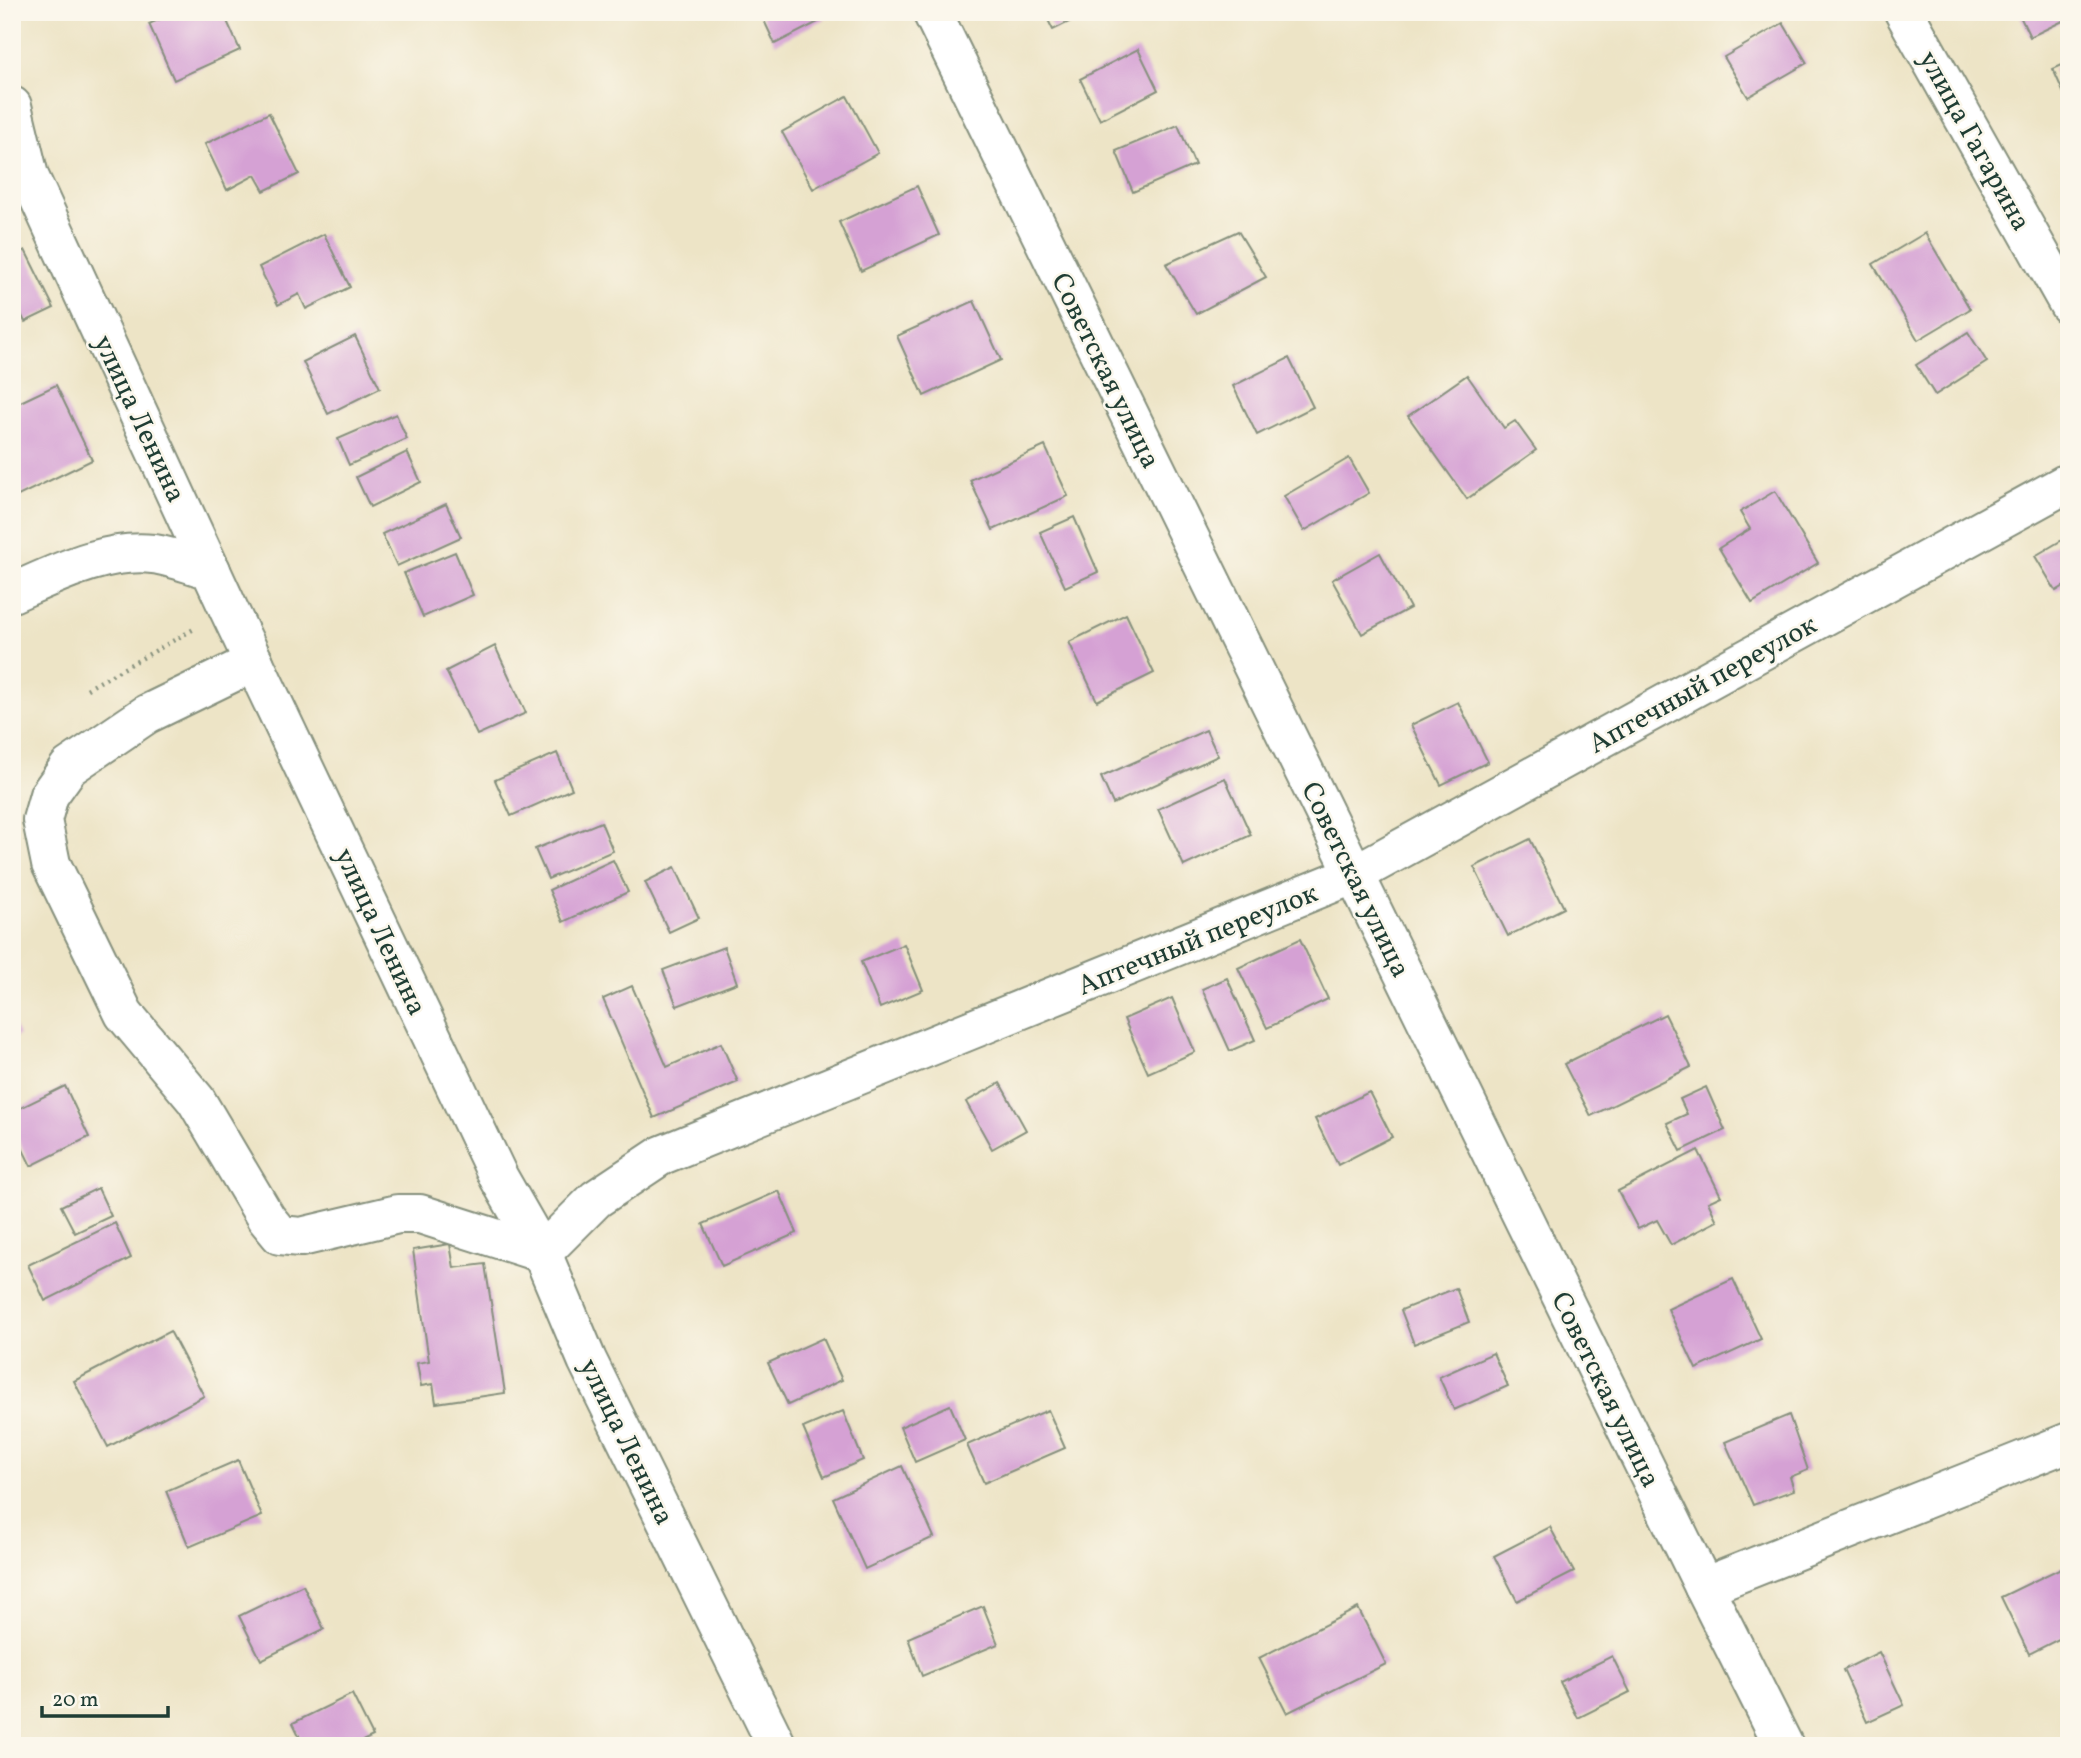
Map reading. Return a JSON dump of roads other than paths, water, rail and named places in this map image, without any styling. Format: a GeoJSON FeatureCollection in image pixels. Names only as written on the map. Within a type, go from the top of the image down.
{"type":"FeatureCollection","features":[{"type":"Feature","properties":{"kind":"street","name":"Советская улица"},"geometry":{"type":"LineString","coordinates":[[932,12],[1784,1746]]}},
{"type":"Feature","properties":{"kind":"street","name":"улица Гагарина"},"geometry":{"type":"LineString","coordinates":[[1904,12],[2069,305]]}},
{"type":"Feature","properties":{"kind":"street","name":"улица Ленина"},"geometry":{"type":"LineString","coordinates":[[12,106],[21,180],[211,569],[499,1178],[542,1253],[587,1360],[777,1746]]}},
{"type":"Feature","properties":{"kind":"street","name":"Аптечный переулок"},"geometry":{"type":"LineString","coordinates":[[542,1253],[596,1199],[662,1155],[1354,874],[2069,482]]}},
{"type":"Feature","properties":{"kind":"street"},"geometry":{"type":"LineString","coordinates":[[12,593],[76,565],[121,555],[154,554],[211,569]]}},
{"type":"Feature","properties":{"kind":"street"},"geometry":{"type":"LineString","coordinates":[[254,662],[147,714],[69,767],[49,795],[42,820],[51,864],[124,1014],[197,1100],[266,1219],[280,1236],[301,1237],[398,1214],[420,1213],[542,1253]]}},
{"type":"Feature","properties":{"kind":"street"},"geometry":{"type":"LineString","coordinates":[[1704,1587],[2069,1442]]}}]}
